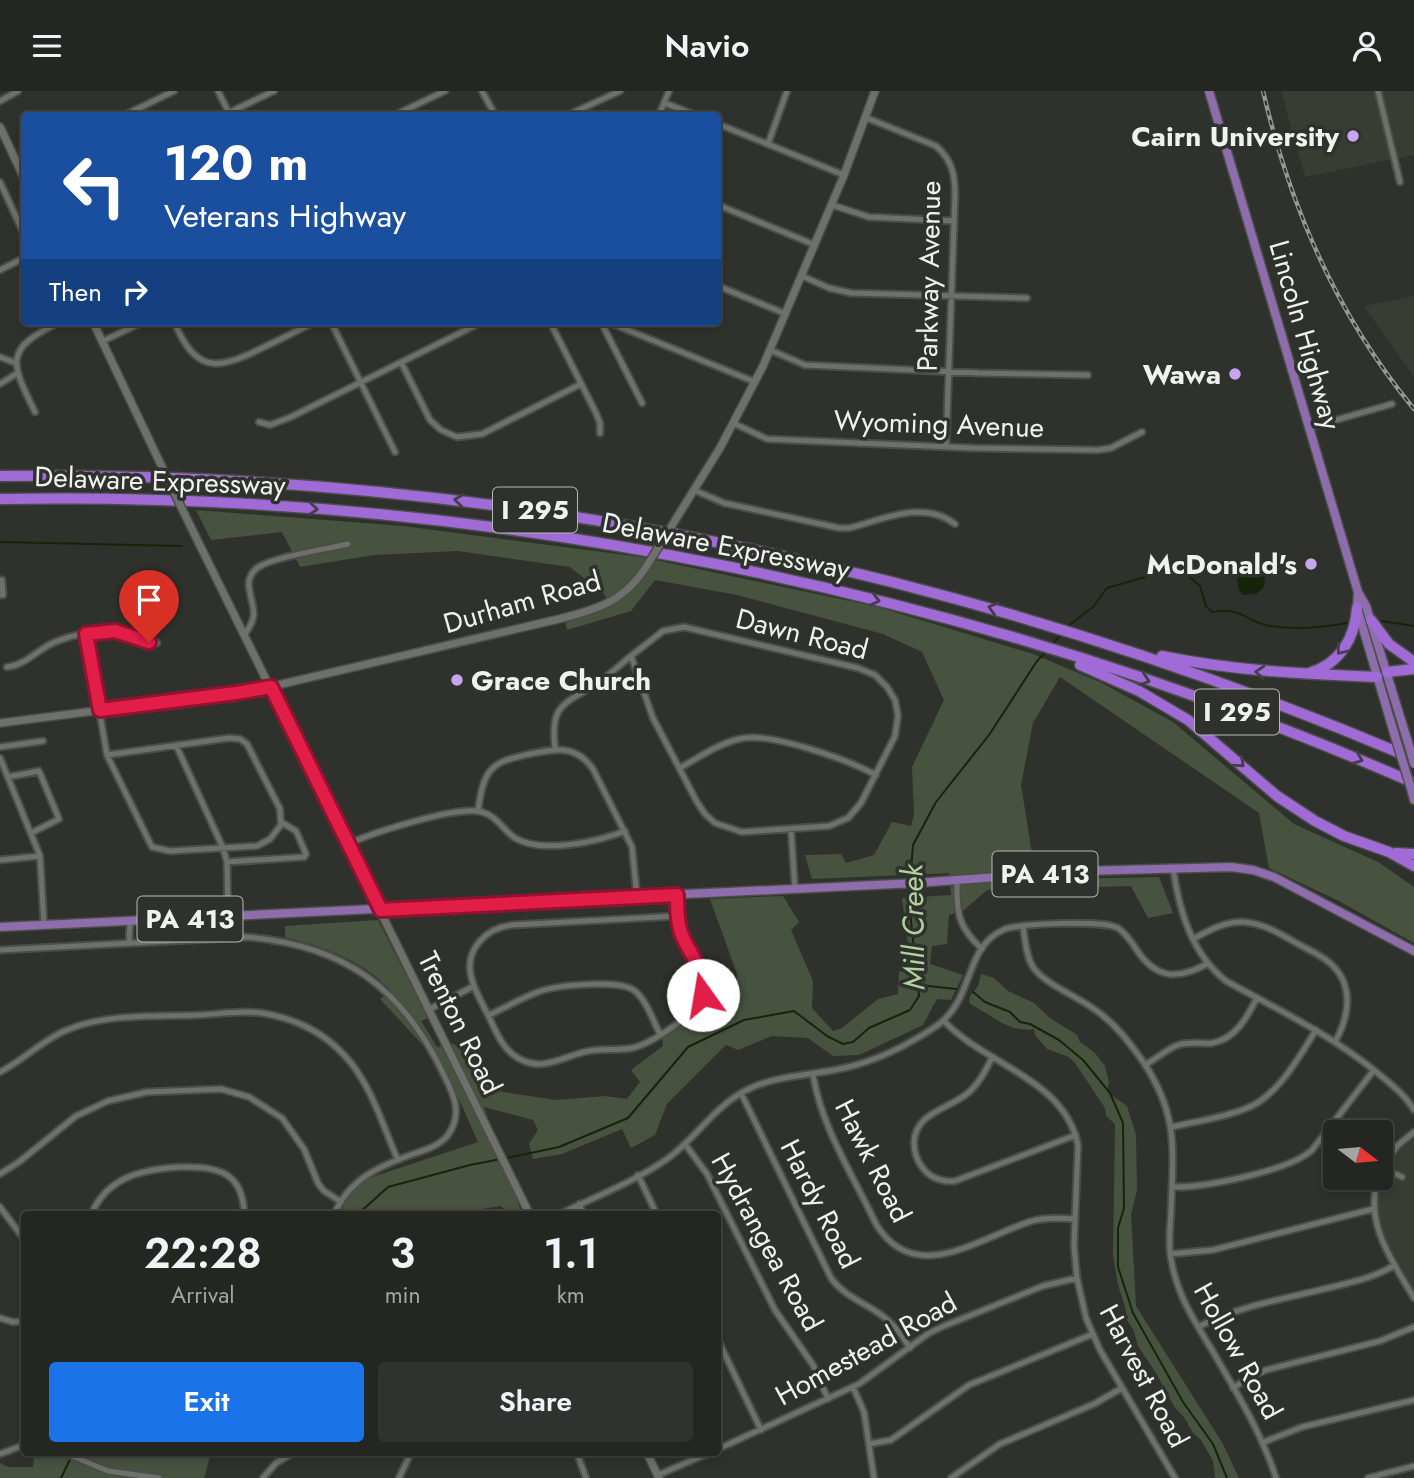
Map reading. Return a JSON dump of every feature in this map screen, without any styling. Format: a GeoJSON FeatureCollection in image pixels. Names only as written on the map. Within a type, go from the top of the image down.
{"type":"FeatureCollection","features":[{"type":"Feature","properties":{"kind":"highway","name":"Delaware Expressway"},"geometry":{"type":"LineString","coordinates":[[0,476],[142,477],[309,485],[551,512],[699,538],[929,590],[1059,627],[1252,694],[1414,761]]}},
{"type":"Feature","properties":{"kind":"highway","name":"Delaware Expressway"},"geometry":{"type":"LineString","coordinates":[[0,499],[127,499],[251,505],[395,516],[516,531],[609,545],[775,577],[910,609],[1018,640],[1056,654]]}},
{"type":"Feature","properties":{"kind":"highway"},"geometry":{"type":"LineString","coordinates":[[1303,674],[1327,665],[1343,650],[1353,631],[1357,608]]}},
{"type":"Feature","properties":{"kind":"highway"},"geometry":{"type":"LineString","coordinates":[[1371,620],[1389,644],[1414,662]]}},
{"type":"Feature","properties":{"kind":"highway"},"geometry":{"type":"LineString","coordinates":[[1122,647],[1216,666],[1303,674],[1382,675],[1414,669]]}},
{"type":"Feature","properties":{"kind":"highway"},"geometry":{"type":"LineString","coordinates":[[1056,654],[1164,705],[1204,732],[1266,787],[1302,813],[1344,836],[1389,852],[1414,866]]}},
{"type":"Feature","properties":{"kind":"highway","name":"I 295"},"geometry":{"type":"LineString","coordinates":[[1056,654],[1197,697],[1414,783]]}},
{"type":"Feature","properties":{"kind":"highway"},"geometry":{"type":"LineString","coordinates":[[1389,852],[1414,854]]}},
{"type":"Feature","properties":{"kind":"main road","name":"Durham Road"},"geometry":{"type":"LineString","coordinates":[[0,723],[271,687],[590,611],[621,595],[636,581],[648,564],[694,490],[755,382],[845,175],[875,91]]}},
{"type":"Feature","properties":{"kind":"main road","name":"Lincoln Highway"},"geometry":{"type":"LineString","coordinates":[[1209,91],[1358,592]]}},
{"type":"Feature","properties":{"kind":"main road"},"geometry":{"type":"LineString","coordinates":[[0,127],[21,172]]}},
{"type":"Feature","properties":{"kind":"main road","name":"Trenton Road"},"geometry":{"type":"LineString","coordinates":[[95,326],[185,515],[528,1211]]}},
{"type":"Feature","properties":{"kind":"main road"},"geometry":{"type":"LineString","coordinates":[[1358,592],[1357,608],[1414,761]]}},
{"type":"Feature","properties":{"kind":"main road"},"geometry":{"type":"LineString","coordinates":[[1358,592],[1371,620],[1394,733],[1414,800]]}},
{"type":"Feature","properties":{"kind":"main road","name":"PA 413"},"geometry":{"type":"LineString","coordinates":[[0,927],[916,883],[1081,871],[1231,867],[1264,873],[1414,951]]}},
{"type":"Feature","properties":{"kind":"main road"},"geometry":{"type":"LineString","coordinates":[[648,1456],[658,1476]]}},
{"type":"Feature","properties":{"kind":"street"},"geometry":{"type":"LineString","coordinates":[[0,101],[18,91]]}},
{"type":"Feature","properties":{"kind":"street"},"geometry":{"type":"LineString","coordinates":[[131,112],[174,91]]}},
{"type":"Feature","properties":{"kind":"street"},"geometry":{"type":"LineString","coordinates":[[218,91],[227,112]]}},
{"type":"Feature","properties":{"kind":"street"},"geometry":{"type":"LineString","coordinates":[[234,112],[274,91]]}},
{"type":"Feature","properties":{"kind":"street"},"geometry":{"type":"LineString","coordinates":[[401,112],[445,91]]}},
{"type":"Feature","properties":{"kind":"street"},"geometry":{"type":"LineString","coordinates":[[482,91],[493,112]]}},
{"type":"Feature","properties":{"kind":"street"},"geometry":{"type":"LineString","coordinates":[[574,112],[620,91]]}},
{"type":"Feature","properties":{"kind":"street"},"geometry":{"type":"LineString","coordinates":[[660,112],[669,91]]}},
{"type":"Feature","properties":{"kind":"street"},"geometry":{"type":"LineString","coordinates":[[768,144],[787,91]]}},
{"type":"Feature","properties":{"kind":"street"},"geometry":{"type":"LineString","coordinates":[[1378,91],[1400,182]]}},
{"type":"Feature","properties":{"kind":"street"},"geometry":{"type":"LineString","coordinates":[[664,103],[687,112]]}},
{"type":"Feature","properties":{"kind":"street","name":"Parkway Avenue"},"geometry":{"type":"LineString","coordinates":[[867,118],[931,143],[945,154],[953,169],[954,221],[946,446]]}},
{"type":"Feature","properties":{"kind":"street"},"geometry":{"type":"LineString","coordinates":[[721,125],[845,175]]}},
{"type":"Feature","properties":{"kind":"street"},"geometry":{"type":"LineString","coordinates":[[0,182],[21,228]]}},
{"type":"Feature","properties":{"kind":"street"},"geometry":{"type":"LineString","coordinates":[[832,205],[869,217],[954,221]]}},
{"type":"Feature","properties":{"kind":"street"},"geometry":{"type":"LineString","coordinates":[[721,206],[816,245]]}},
{"type":"Feature","properties":{"kind":"street"},"geometry":{"type":"LineString","coordinates":[[0,269],[21,259]]}},
{"type":"Feature","properties":{"kind":"street"},"geometry":{"type":"LineString","coordinates":[[802,276],[829,288],[851,293],[1027,298]]}},
{"type":"Feature","properties":{"kind":"street"},"geometry":{"type":"LineString","coordinates":[[721,287],[786,314]]}},
{"type":"Feature","properties":{"kind":"street"},"geometry":{"type":"LineString","coordinates":[[35,412],[16,374],[16,363],[26,340],[52,326]]}},
{"type":"Feature","properties":{"kind":"street"},"geometry":{"type":"LineString","coordinates":[[103,341],[135,326]]}},
{"type":"Feature","properties":{"kind":"street"},"geometry":{"type":"LineString","coordinates":[[176,326],[191,353],[207,362],[222,364],[307,326]]}},
{"type":"Feature","properties":{"kind":"street"},"geometry":{"type":"LineString","coordinates":[[333,326],[395,452]]}},
{"type":"Feature","properties":{"kind":"street"},"geometry":{"type":"LineString","coordinates":[[259,422],[270,425],[291,417],[474,326]]}},
{"type":"Feature","properties":{"kind":"street"},"geometry":{"type":"LineString","coordinates":[[552,326],[600,423],[600,433]]}},
{"type":"Feature","properties":{"kind":"street"},"geometry":{"type":"LineString","coordinates":[[603,326],[642,403]]}},
{"type":"Feature","properties":{"kind":"street"},"geometry":{"type":"LineString","coordinates":[[618,326],[755,382]]}},
{"type":"Feature","properties":{"kind":"street"},"geometry":{"type":"LineString","coordinates":[[771,350],[805,365],[1087,375]]}},
{"type":"Feature","properties":{"kind":"street"},"geometry":{"type":"LineString","coordinates":[[0,357],[16,363]]}},
{"type":"Feature","properties":{"kind":"street"},"geometry":{"type":"LineString","coordinates":[[401,362],[430,420],[441,430],[457,437],[482,434],[581,384]]}},
{"type":"Feature","properties":{"kind":"street"},"geometry":{"type":"LineString","coordinates":[[0,384],[16,374]]}},
{"type":"Feature","properties":{"kind":"street"},"geometry":{"type":"LineString","coordinates":[[1308,428],[1392,404]]}},
{"type":"Feature","properties":{"kind":"street","name":"Wyoming Avenue"},"geometry":{"type":"LineString","coordinates":[[733,423],[766,439],[1104,450],[1142,432]]}},
{"type":"Feature","properties":{"kind":"street"},"geometry":{"type":"LineString","coordinates":[[694,490],[724,503],[843,529],[906,513],[938,515],[955,523]]}},
{"type":"Feature","properties":{"kind":"street"},"geometry":{"type":"LineString","coordinates":[[245,634],[255,614],[249,581],[256,569],[270,562],[348,544]]}},
{"type":"Feature","properties":{"kind":"street"},"geometry":{"type":"LineString","coordinates":[[0,580],[3,595],[0,595]]}},
{"type":"Feature","properties":{"kind":"street","name":"Dawn Road"},"geometry":{"type":"LineString","coordinates":[[555,748],[554,728],[562,704],[594,685],[631,656],[663,631],[684,627],[870,672],[883,681],[891,692],[898,716],[895,736],[861,803],[848,818],[829,826],[742,832],[719,825],[705,814],[653,717],[631,656]]}},
{"type":"Feature","properties":{"kind":"street"},"geometry":{"type":"LineString","coordinates":[[7,667],[23,662],[55,642],[86,634],[115,631],[157,643]]}},
{"type":"Feature","properties":{"kind":"street"},"geometry":{"type":"LineString","coordinates":[[86,634],[107,755],[152,847],[170,851],[264,843],[282,822],[280,809],[244,741],[229,738],[107,755]]}},
{"type":"Feature","properties":{"kind":"street"},"geometry":{"type":"LineString","coordinates":[[680,768],[736,739],[753,737],[833,755],[876,775]]}},
{"type":"Feature","properties":{"kind":"street"},"geometry":{"type":"LineString","coordinates":[[0,747],[43,741]]}},
{"type":"Feature","properties":{"kind":"street"},"geometry":{"type":"LineString","coordinates":[[176,745],[228,862],[228,917]]}},
{"type":"Feature","properties":{"kind":"street"},"geometry":{"type":"LineString","coordinates":[[478,811],[484,783],[493,768],[508,759],[555,748],[575,752],[587,761],[625,831],[634,854],[637,897]]}},
{"type":"Feature","properties":{"kind":"street"},"geometry":{"type":"LineString","coordinates":[[0,758],[40,856],[44,925]]}},
{"type":"Feature","properties":{"kind":"street"},"geometry":{"type":"LineString","coordinates":[[8,777],[39,771],[60,819],[31,833]]}},
{"type":"Feature","properties":{"kind":"street"},"geometry":{"type":"LineString","coordinates":[[348,844],[389,828],[468,810],[495,818],[515,837],[534,844],[599,840],[625,831]]}},
{"type":"Feature","properties":{"kind":"street"},"geometry":{"type":"LineString","coordinates":[[228,862],[304,857],[306,854],[296,831],[282,822]]}},
{"type":"Feature","properties":{"kind":"street"},"geometry":{"type":"LineString","coordinates":[[791,830],[795,889]]}},
{"type":"Feature","properties":{"kind":"street"},"geometry":{"type":"LineString","coordinates":[[0,860],[40,856]]}},
{"type":"Feature","properties":{"kind":"street"},"geometry":{"type":"LineString","coordinates":[[1173,868],[1179,906],[1207,964],[1226,981],[1335,1042],[1374,1070],[1406,1099],[1414,1110]]}},
{"type":"Feature","properties":{"kind":"street"},"geometry":{"type":"LineString","coordinates":[[957,880],[957,911],[961,925],[982,949]]}},
{"type":"Feature","properties":{"kind":"street"},"geometry":{"type":"LineString","coordinates":[[677,895],[677,916],[681,934],[703,977],[703,995],[693,1011],[636,1047],[585,1052],[539,1065],[520,1060],[508,1050],[474,986],[470,972],[472,954],[480,941],[497,928],[512,925],[677,916]]}},
{"type":"Feature","properties":{"kind":"street"},"geometry":{"type":"LineString","coordinates":[[129,943],[130,922]]}},
{"type":"Feature","properties":{"kind":"street"},"geometry":{"type":"LineString","coordinates":[[1193,939],[1223,925],[1247,922],[1269,928],[1329,962],[1344,983],[1348,998],[1345,1022],[1335,1042]]}},
{"type":"Feature","properties":{"kind":"street"},"geometry":{"type":"LineString","coordinates":[[566,1211],[668,1158],[718,1110],[741,1093],[760,1084],[842,1068],[876,1058],[944,1021],[962,997],[975,958],[1001,932],[1023,926],[1106,923],[1125,934],[1148,965],[1160,972],[1173,975],[1188,973],[1207,964]]}},
{"type":"Feature","properties":{"kind":"street","name":"Hollow Road"},"geometry":{"type":"LineString","coordinates":[[1023,926],[1033,968],[1050,982],[1098,1011],[1123,1034],[1160,1089],[1172,1127],[1174,1151],[1170,1254],[1182,1298],[1264,1442],[1276,1478]]}},
{"type":"Feature","properties":{"kind":"street"},"geometry":{"type":"LineString","coordinates":[[0,950],[247,937],[275,939],[315,949],[365,974],[389,993],[412,1019],[430,1046],[456,1101],[454,1123],[448,1135],[434,1146],[364,1176],[354,1185],[336,1211]]}},
{"type":"Feature","properties":{"kind":"street"},"geometry":{"type":"LineString","coordinates":[[489,1016],[542,991],[563,987],[618,985],[630,988],[638,994],[660,1034]]}},
{"type":"Feature","properties":{"kind":"street"},"geometry":{"type":"LineString","coordinates":[[430,1009],[474,986]]}},
{"type":"Feature","properties":{"kind":"street"},"geometry":{"type":"LineString","coordinates":[[1145,1065],[1177,1046],[1191,1042],[1214,1042],[1232,1034],[1240,1027],[1257,998]]}},
{"type":"Feature","properties":{"kind":"street"},"geometry":{"type":"LineString","coordinates":[[0,1072],[41,1043],[68,1029],[93,1022],[246,1012],[271,1014],[312,1030],[346,1056],[369,1091],[398,1160]]}},
{"type":"Feature","properties":{"kind":"street"},"geometry":{"type":"LineString","coordinates":[[944,1021],[960,1037],[1040,1086],[1054,1101],[1076,1135],[955,1181],[930,1175],[916,1157],[916,1131],[929,1116],[972,1090],[992,1058]]}},
{"type":"Feature","properties":{"kind":"street"},"geometry":{"type":"LineString","coordinates":[[1172,1127],[1244,1109],[1257,1103],[1276,1085],[1316,1030]]}},
{"type":"Feature","properties":{"kind":"street"},"geometry":{"type":"LineString","coordinates":[[430,1046],[444,1037]]}},
{"type":"Feature","properties":{"kind":"street"},"geometry":{"type":"LineString","coordinates":[[1172,1187],[1198,1187],[1300,1160],[1312,1150],[1374,1070]]}},
{"type":"Feature","properties":{"kind":"street","name":"Hawk Road"},"geometry":{"type":"LineString","coordinates":[[813,1074],[820,1108],[876,1224],[887,1239],[901,1249],[915,1255],[939,1255],[965,1248],[1033,1221],[1075,1219]]}},
{"type":"Feature","properties":{"kind":"street"},"geometry":{"type":"LineString","coordinates":[[0,1174],[76,1117],[108,1101],[147,1093],[221,1090],[249,1097],[282,1118],[300,1142],[318,1183],[323,1190],[341,1202]]}},
{"type":"Feature","properties":{"kind":"street","name":"Hardy Road"},"geometry":{"type":"LineString","coordinates":[[741,1093],[831,1278],[842,1291],[892,1324],[910,1348]]}},
{"type":"Feature","properties":{"kind":"street"},"geometry":{"type":"LineString","coordinates":[[1393,1151],[1414,1132]]}},
{"type":"Feature","properties":{"kind":"street","name":"Harvest Road"},"geometry":{"type":"LineString","coordinates":[[1076,1135],[1077,1278],[1086,1318],[1122,1388],[1175,1478]]}},
{"type":"Feature","properties":{"kind":"street","name":"Hydrangea Road"},"geometry":{"type":"LineString","coordinates":[[685,1144],[707,1174],[775,1310],[813,1365],[828,1399]]}},
{"type":"Feature","properties":{"kind":"street"},"geometry":{"type":"LineString","coordinates":[[94,1211],[105,1192],[126,1177],[151,1170],[191,1167],[217,1169],[227,1175],[240,1191],[244,1211]]}},
{"type":"Feature","properties":{"kind":"street"},"geometry":{"type":"LineString","coordinates":[[1393,1174],[1402,1177]]}},
{"type":"Feature","properties":{"kind":"street"},"geometry":{"type":"LineString","coordinates":[[638,1175],[655,1211]]}},
{"type":"Feature","properties":{"kind":"street"},"geometry":{"type":"LineString","coordinates":[[1376,1190],[1373,1209],[1378,1232],[1414,1298]]}},
{"type":"Feature","properties":{"kind":"street"},"geometry":{"type":"LineString","coordinates":[[579,1204],[582,1211]]}},
{"type":"Feature","properties":{"kind":"street"},"geometry":{"type":"LineString","coordinates":[[0,1207],[21,1235]]}},
{"type":"Feature","properties":{"kind":"street"},"geometry":{"type":"LineString","coordinates":[[1170,1254],[1213,1250],[1373,1209]]}},
{"type":"Feature","properties":{"kind":"street"},"geometry":{"type":"LineString","coordinates":[[1198,1327],[1247,1308],[1374,1276],[1395,1265]]}},
{"type":"Feature","properties":{"kind":"street","name":"Homestead Road"},"geometry":{"type":"LineString","coordinates":[[721,1448],[853,1387],[944,1326],[1043,1286],[1077,1278]]}},
{"type":"Feature","properties":{"kind":"street"},"geometry":{"type":"LineString","coordinates":[[0,1318],[21,1321]]}},
{"type":"Feature","properties":{"kind":"street"},"geometry":{"type":"LineString","coordinates":[[1233,1388],[1266,1370],[1380,1342],[1414,1327]]}},
{"type":"Feature","properties":{"kind":"street"},"geometry":{"type":"LineString","coordinates":[[869,1444],[885,1442],[899,1436],[970,1385],[1093,1335]]}},
{"type":"Feature","properties":{"kind":"street"},"geometry":{"type":"LineString","coordinates":[[721,1346],[761,1430]]}},
{"type":"Feature","properties":{"kind":"street"},"geometry":{"type":"LineString","coordinates":[[853,1387],[864,1412],[874,1478]]}},
{"type":"Feature","properties":{"kind":"street"},"geometry":{"type":"LineString","coordinates":[[951,1478],[1000,1444],[1094,1404],[1122,1388]]}},
{"type":"Feature","properties":{"kind":"street"},"geometry":{"type":"LineString","coordinates":[[1264,1442],[1302,1427],[1414,1400]]}},
{"type":"Feature","properties":{"kind":"street"},"geometry":{"type":"LineString","coordinates":[[0,1454],[21,1446]]}},
{"type":"Feature","properties":{"kind":"street"},"geometry":{"type":"LineString","coordinates":[[72,1456],[116,1473],[159,1478]]}},
{"type":"Feature","properties":{"kind":"street"},"geometry":{"type":"LineString","coordinates":[[263,1478],[272,1467],[288,1456]]}},
{"type":"Feature","properties":{"kind":"street"},"geometry":{"type":"LineString","coordinates":[[399,1478],[410,1456]]}},
{"type":"Feature","properties":{"kind":"street"},"geometry":{"type":"LineString","coordinates":[[578,1456],[586,1478]]}},
{"type":"Feature","properties":{"kind":"street"},"geometry":{"type":"LineString","coordinates":[[658,1476],[697,1456]]}},
{"type":"Feature","properties":{"kind":"street"},"geometry":{"type":"LineString","coordinates":[[1368,1478],[1414,1466]]}},
{"type":"Feature","properties":{"kind":"shaded area","name":"Cairn University"},"geometry":{"type":"Polygon","coordinates":[[[1281,91],[1414,91],[1414,155],[1305,177],[1281,91]]]}},
{"type":"Feature","properties":{"kind":"shaded area"},"geometry":{"type":"Polygon","coordinates":[[[1414,296],[1414,377],[1364,306],[1414,296]]]}},
{"type":"Feature","properties":{"kind":"shaded area"},"geometry":{"type":"Polygon","coordinates":[[[196,510],[403,526],[641,557],[878,607],[1033,654],[1102,683],[1173,722],[1294,824],[1378,862],[1414,887],[1414,943],[1339,901],[1269,868],[1259,813],[1060,677],[1033,723],[1021,785],[1034,866],[1062,879],[1159,877],[1173,913],[1148,918],[1131,886],[987,890],[964,910],[949,915],[947,944],[932,946],[930,964],[963,975],[951,1000],[937,999],[923,1025],[859,1055],[833,1056],[808,1038],[772,1036],[738,1050],[726,1045],[667,1104],[655,1135],[631,1148],[622,1129],[562,1154],[533,1159],[529,1144],[538,1130],[533,1120],[484,1107],[521,1211],[505,1211],[501,1206],[468,1211],[341,1211],[351,1193],[366,1179],[478,1142],[446,1070],[380,999],[391,991],[356,963],[314,945],[285,937],[285,926],[378,920],[428,1018],[421,1021],[437,1047],[454,1044],[503,1092],[556,1100],[605,1096],[627,1099],[640,1082],[631,1070],[663,1046],[662,1038],[706,1008],[734,1004],[737,974],[710,899],[783,896],[799,922],[791,930],[813,981],[812,1008],[833,1031],[842,1028],[878,999],[898,994],[899,972],[911,966],[902,898],[951,895],[949,873],[812,879],[805,855],[841,854],[846,863],[874,855],[892,822],[911,826],[914,815],[912,767],[944,700],[922,652],[883,634],[737,595],[655,580],[631,611],[567,630],[565,622],[612,606],[604,594],[570,567],[458,551],[374,555],[300,567],[282,532],[211,540],[196,510]]]}},
{"type":"Feature","properties":{"kind":"shaded area"},"geometry":{"type":"Polygon","coordinates":[[[1252,571],[1262,571],[1265,577],[1264,587],[1256,594],[1243,595],[1239,590],[1237,578],[1252,571]]]}},
{"type":"Feature","properties":{"kind":"shaded area"},"geometry":{"type":"Polygon","coordinates":[[[981,974],[994,978],[1008,991],[1034,1003],[1050,1018],[1077,1035],[1080,1042],[1095,1053],[1105,1066],[1109,1082],[1107,1092],[1127,1106],[1136,1135],[1137,1190],[1131,1214],[1136,1306],[1223,1444],[1239,1478],[1215,1478],[1213,1461],[1201,1440],[1175,1408],[1138,1346],[1134,1331],[1127,1320],[1113,1255],[1115,1124],[1106,1116],[1105,1108],[1069,1057],[1047,1049],[1035,1035],[1034,1029],[1010,1026],[969,1002],[981,974]]]}},
{"type":"Feature","properties":{"kind":"shaded area"},"geometry":{"type":"Polygon","coordinates":[[[1414,1139],[1414,1290],[1382,1232],[1378,1202],[1379,1190],[1393,1190],[1393,1159],[1401,1148],[1414,1139]]]}},
{"type":"Feature","properties":{"kind":"shaded area"},"geometry":{"type":"Polygon","coordinates":[[[34,1456],[210,1456],[204,1478],[0,1478],[0,1463],[8,1467],[33,1467],[34,1456]]]}},
{"type":"Feature","properties":{"kind":"waterway"},"geometry":{"type":"LineString","coordinates":[[0,542],[182,546]]}},
{"type":"Feature","properties":{"kind":"waterway","name":"Mill Creek"},"geometry":{"type":"LineString","coordinates":[[1068,626],[1093,607],[1107,588],[1159,573],[1185,573],[1200,586],[1206,606],[1212,612],[1231,611],[1261,624],[1280,627],[1308,628],[1347,623]]}},
{"type":"Feature","properties":{"kind":"waterway","name":"Mill Creek"},"geometry":{"type":"LineString","coordinates":[[1382,621],[1414,626]]}},
{"type":"Feature","properties":{"kind":"waterway","name":"Mill Creek"},"geometry":{"type":"LineString","coordinates":[[1052,645],[1062,633]]}},
{"type":"Feature","properties":{"kind":"waterway","name":"Mill Creek"},"geometry":{"type":"LineString","coordinates":[[910,880],[913,845],[936,802],[989,735],[1037,661],[1046,652]]}},
{"type":"Feature","properties":{"kind":"waterway","name":"Mill Creek"},"geometry":{"type":"LineString","coordinates":[[507,1158],[559,1147],[628,1118],[688,1047],[744,1020],[794,1011],[827,1036],[843,1044],[853,1042],[869,1028],[910,1010],[919,996],[909,902],[910,886]]}},
{"type":"Feature","properties":{"kind":"waterway"},"geometry":{"type":"LineString","coordinates":[[919,985],[956,989]]}},
{"type":"Feature","properties":{"kind":"waterway"},"geometry":{"type":"LineString","coordinates":[[973,992],[985,1002],[1010,1012],[1020,1022],[1030,1024],[1059,1040],[1083,1060],[1110,1093],[1123,1123],[1124,1208],[1118,1228],[1118,1267],[1133,1313],[1183,1402],[1213,1444],[1227,1478]]}},
{"type":"Feature","properties":{"kind":"waterway","name":"Mill Creek"},"geometry":{"type":"LineString","coordinates":[[361,1211],[388,1187],[501,1159]]}},
{"type":"Feature","properties":{"kind":"waterway","name":"Mill Creek"},"geometry":{"type":"LineString","coordinates":[[61,1478],[72,1456]]}},
{"type":"Feature","properties":{"kind":"railway"},"geometry":{"type":"LineString","coordinates":[[1263,91],[1287,177],[1320,259],[1362,337],[1414,409]]}},
{"type":"Feature","properties":{"kind":"place","name":"Cairn University"},"geometry":{"type":"Point","coordinates":[1353,136]}},
{"type":"Feature","properties":{"kind":"place","name":"Wawa"},"geometry":{"type":"Point","coordinates":[1235,374]}},
{"type":"Feature","properties":{"kind":"place","name":"McDonald's"},"geometry":{"type":"Point","coordinates":[1311,564]}},
{"type":"Feature","properties":{"kind":"place","name":"Grace Church"},"geometry":{"type":"Point","coordinates":[457,680]}},
{"type":"Feature","properties":{"kind":"route"},"geometry":{"type":"LineString","coordinates":[[149,642],[115,631],[86,634],[100,710],[271,687],[381,910],[677,895],[678,923],[703,977],[703,995]]}}]}
